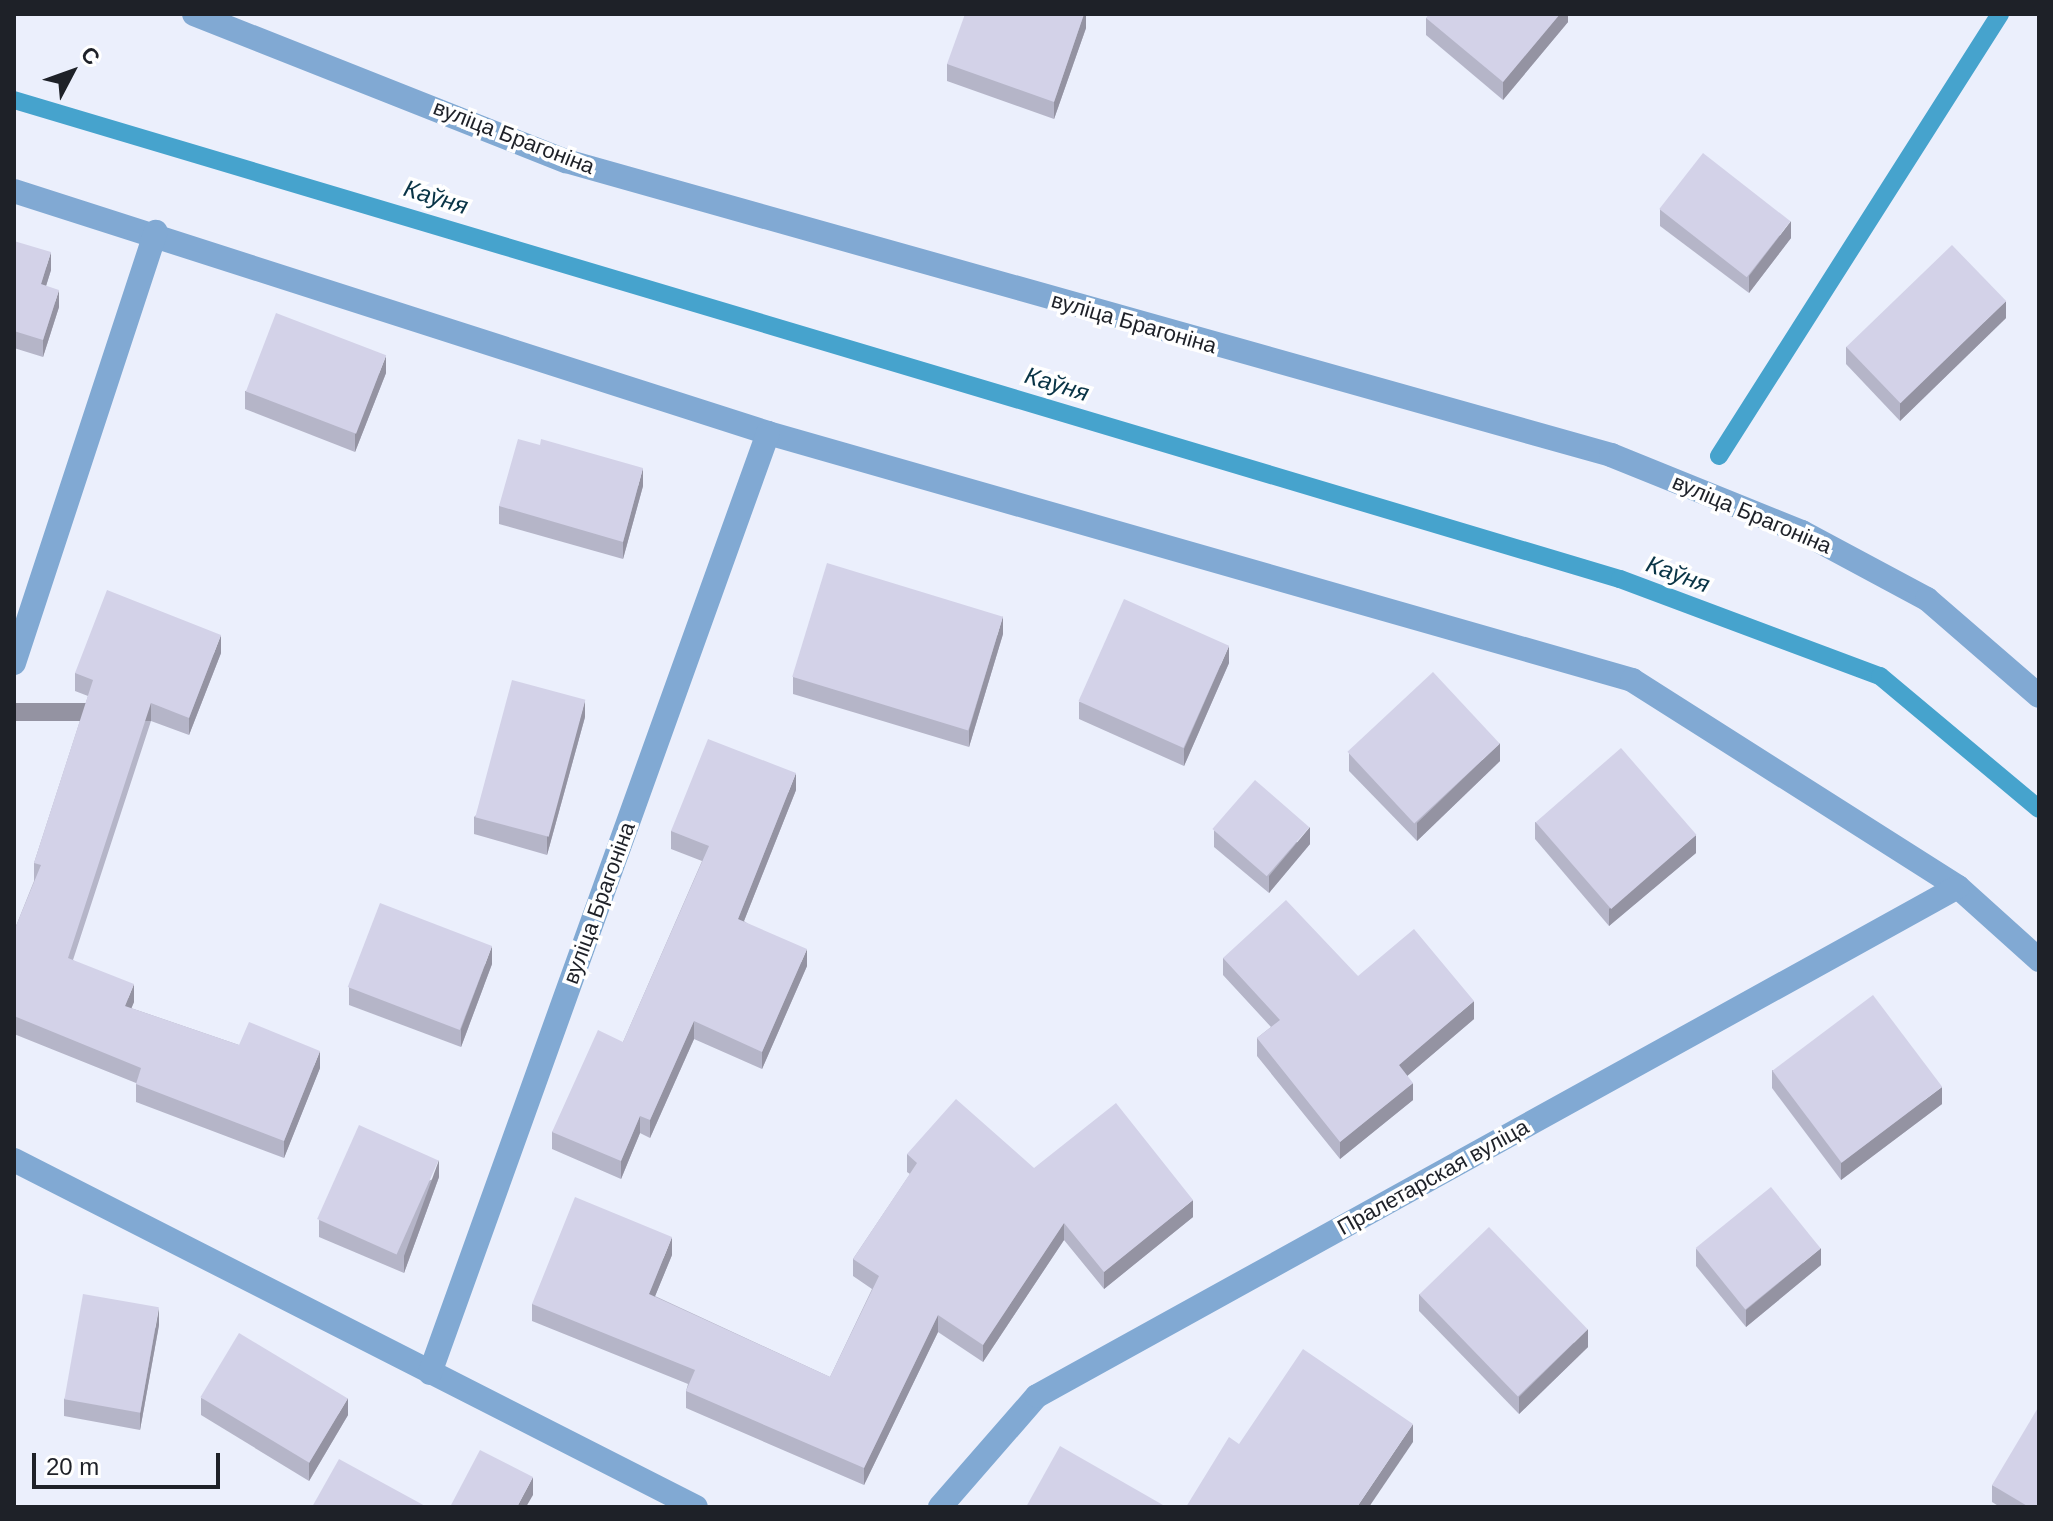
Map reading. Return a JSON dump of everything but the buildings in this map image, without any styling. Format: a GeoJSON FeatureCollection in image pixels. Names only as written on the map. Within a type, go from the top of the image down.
{"type":"FeatureCollection","features":[{"type":"Feature","properties":{"kind":"street","name":"вуліца Брагоніна"},"geometry":{"type":"LineString","coordinates":[[194,14],[566,161],[1611,455],[1802,532],[1927,599],[2039,696]]}},
{"type":"Feature","properties":{"kind":"street"},"geometry":{"type":"LineString","coordinates":[[14,191],[156,232],[768,433],[1632,680],[1958,887],[2039,960]]}},
{"type":"Feature","properties":{"kind":"street"},"geometry":{"type":"LineString","coordinates":[[14,663],[156,232]]}},
{"type":"Feature","properties":{"kind":"street","name":"вуліца Брагоніна"},"geometry":{"type":"LineString","coordinates":[[430,1373],[768,433]]}},
{"type":"Feature","properties":{"kind":"street","name":"Пралетарская вуліца"},"geometry":{"type":"LineString","coordinates":[[940,1507],[1037,1396],[1958,887]]}},
{"type":"Feature","properties":{"kind":"street"},"geometry":{"type":"LineString","coordinates":[[14,1160],[696,1507]]}},
{"type":"Feature","properties":{"kind":"waterway"},"geometry":{"type":"LineString","coordinates":[[1719,456],[2000,14]]}},
{"type":"Feature","properties":{"kind":"waterway","name":"Каўня"},"geometry":{"type":"LineString","coordinates":[[14,100],[1620,579],[1880,676],[2039,809]]}}]}
